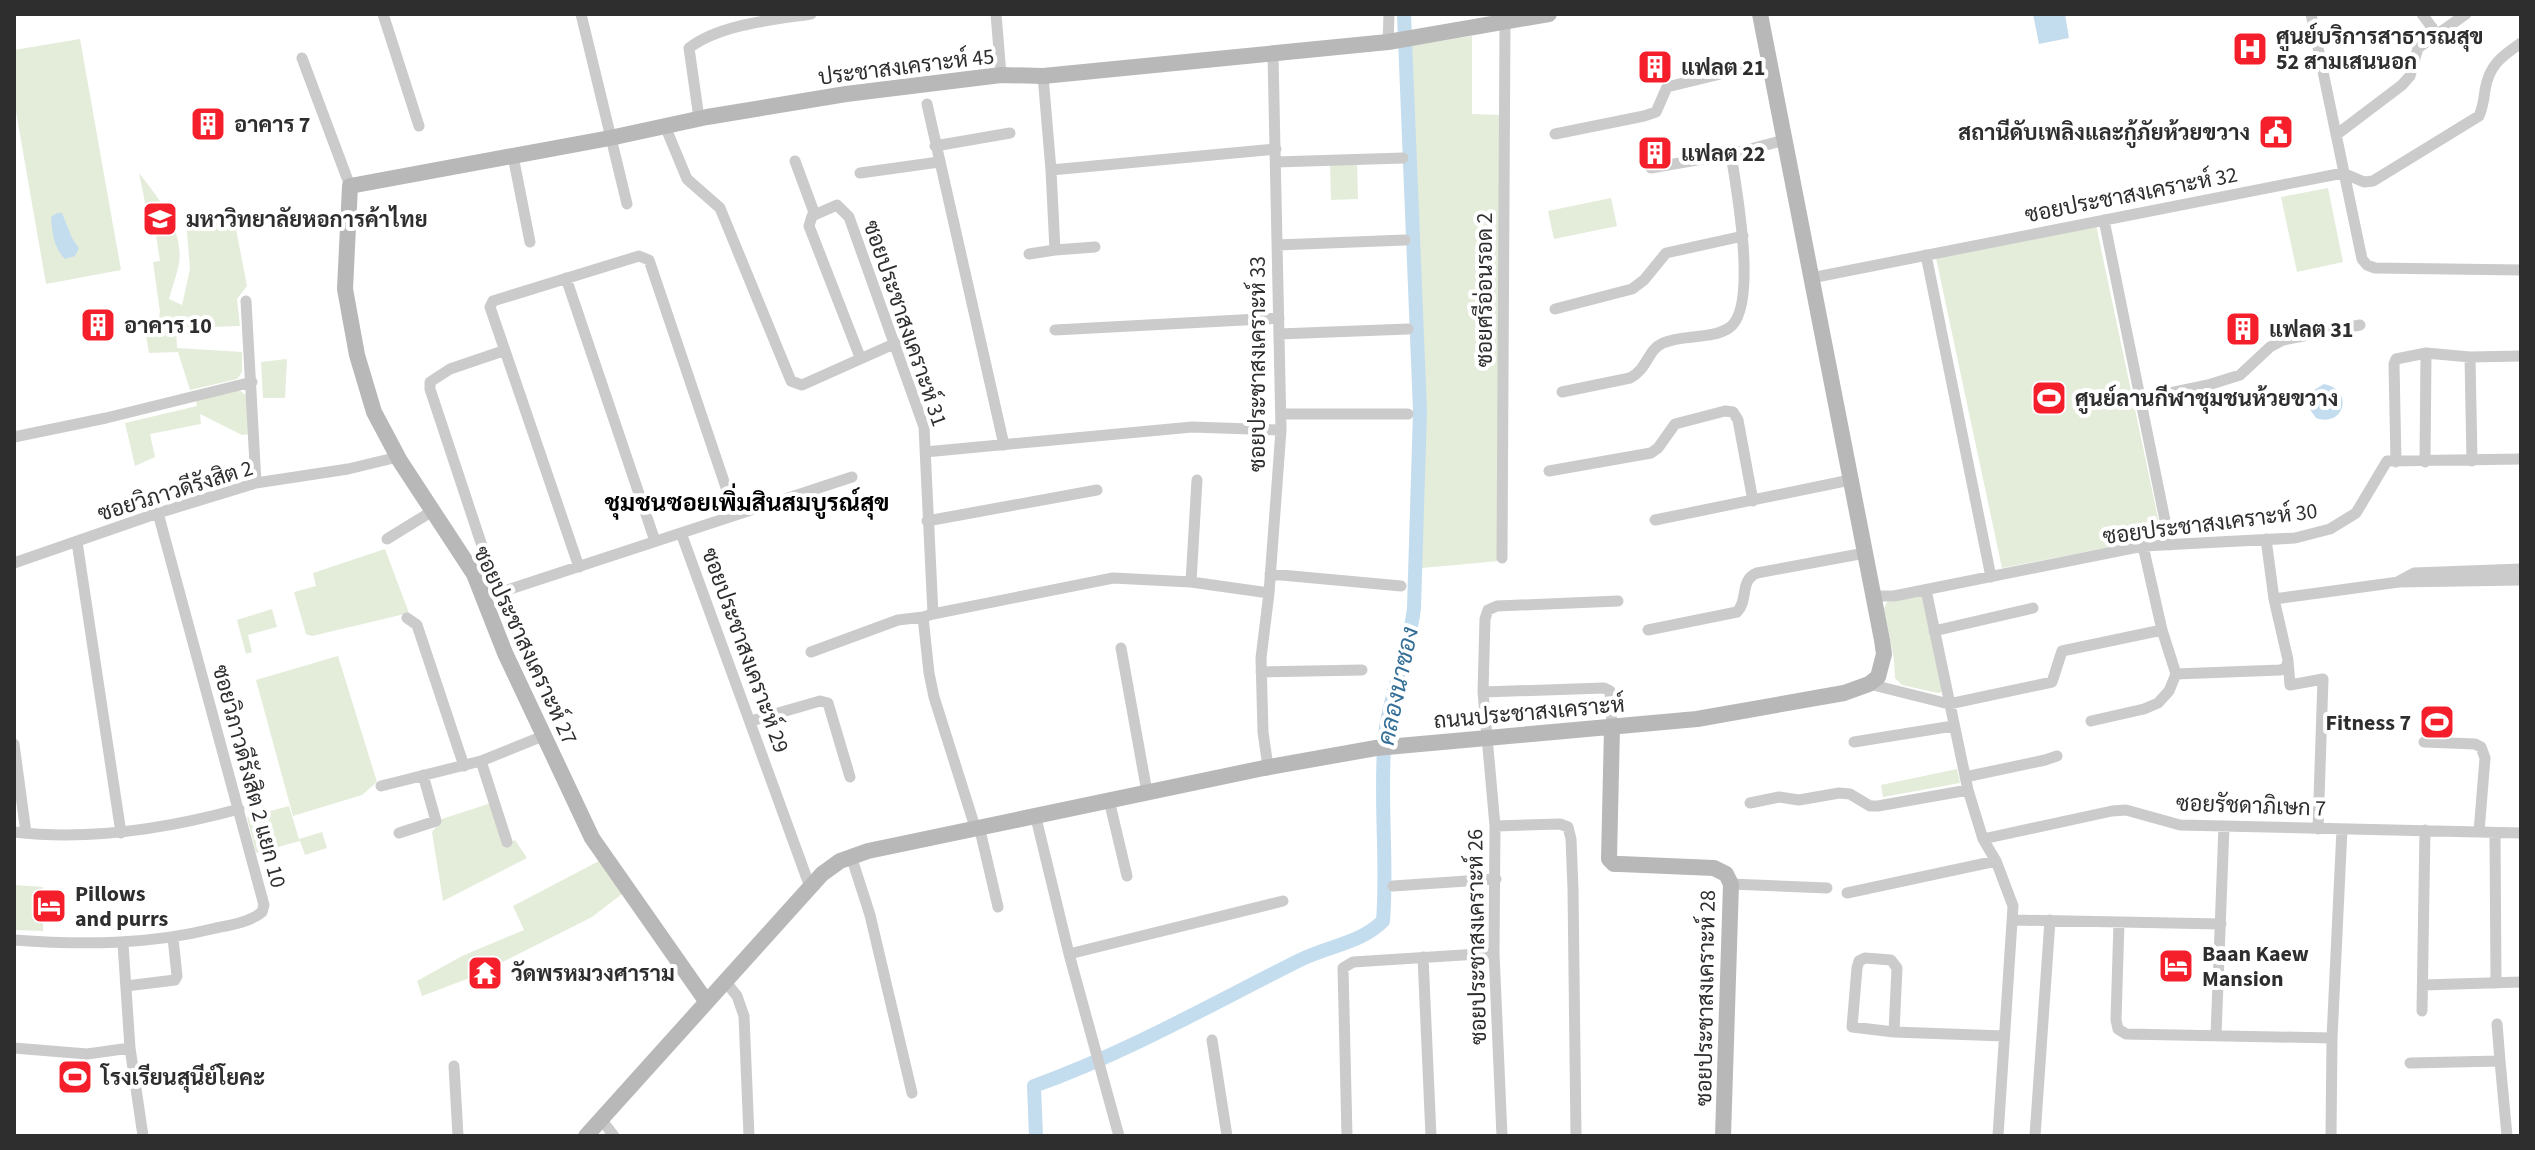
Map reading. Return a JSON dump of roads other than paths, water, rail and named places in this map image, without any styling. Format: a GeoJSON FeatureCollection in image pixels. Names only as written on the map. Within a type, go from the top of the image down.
{"type":"FeatureCollection","features":[{"type":"Feature","properties":{"kind":"street"},"geometry":{"type":"LineString","coordinates":[[383,14],[419,126]]}},
{"type":"Feature","properties":{"kind":"street"},"geometry":{"type":"LineString","coordinates":[[581,14],[627,204]]}},
{"type":"Feature","properties":{"kind":"street"},"geometry":{"type":"LineString","coordinates":[[699,118],[689,48],[698,40],[750,24],[811,14]]}},
{"type":"Feature","properties":{"kind":"street"},"geometry":{"type":"LineString","coordinates":[[996,14],[1001,75]]}},
{"type":"Feature","properties":{"kind":"street"},"geometry":{"type":"LineString","coordinates":[[1388,42],[1389,14]]}},
{"type":"Feature","properties":{"kind":"street"},"geometry":{"type":"LineString","coordinates":[[1472,20],[1505,22],[1549,14]]}},
{"type":"Feature","properties":{"kind":"street"},"geometry":{"type":"LineString","coordinates":[[1760,14],[1884,654],[1878,677],[1869,684]]}},
{"type":"Feature","properties":{"kind":"street"},"geometry":{"type":"LineString","coordinates":[[2311,14],[2362,259],[2367,265],[2521,270]]}},
{"type":"Feature","properties":{"kind":"street"},"geometry":{"type":"LineString","coordinates":[[2422,14],[2436,33]]}},
{"type":"Feature","properties":{"kind":"street"},"geometry":{"type":"LineString","coordinates":[[2336,135],[2402,85],[2410,76],[2418,48],[2466,14]]}},
{"type":"Feature","properties":{"kind":"street","name":"ประชาสงเคราะห์ 45"},"geometry":{"type":"LineString","coordinates":[[350,186],[610,138],[699,118],[846,94],[1001,75],[1043,76],[1388,42],[1418,37],[1472,20]]}},
{"type":"Feature","properties":{"kind":"street","name":"ซอยศรีอ่อนรอด 2"},"geometry":{"type":"LineString","coordinates":[[1502,558],[1505,22]]}},
{"type":"Feature","properties":{"kind":"street","name":"ซอยประชาสงเคราะห์ 32"},"geometry":{"type":"LineString","coordinates":[[1811,278],[2343,173],[2364,182],[2373,181],[2471,122],[2483,108],[2489,72],[2497,60],[2521,43]]}},
{"type":"Feature","properties":{"kind":"street","name":"ซอยประชาสงเคราะห์ 33"},"geometry":{"type":"LineString","coordinates":[[1268,767],[1263,732],[1261,672],[1281,430],[1273,55]]}},
{"type":"Feature","properties":{"kind":"street","name":"ซอยประชาสงเคราะห์ 27"},"geometry":{"type":"LineString","coordinates":[[302,58],[350,186],[345,275],[357,355],[374,412],[398,457],[474,574],[505,653],[598,847],[706,1001]]}},
{"type":"Feature","properties":{"kind":"street"},"geometry":{"type":"LineString","coordinates":[[1555,134],[1656,112],[1667,87],[1770,62]]}},
{"type":"Feature","properties":{"kind":"street"},"geometry":{"type":"LineString","coordinates":[[1043,76],[1055,250]]}},
{"type":"Feature","properties":{"kind":"street"},"geometry":{"type":"LineString","coordinates":[[927,104],[1004,445]]}},
{"type":"Feature","properties":{"kind":"street"},"geometry":{"type":"LineString","coordinates":[[665,126],[687,179],[720,208],[791,381],[802,385],[896,343]]}},
{"type":"Feature","properties":{"kind":"street"},"geometry":{"type":"LineString","coordinates":[[935,146],[1010,133]]}},
{"type":"Feature","properties":{"kind":"street"},"geometry":{"type":"LineString","coordinates":[[1651,168],[1731,154],[1785,140]]}},
{"type":"Feature","properties":{"kind":"street"},"geometry":{"type":"LineString","coordinates":[[1051,170],[1276,149]]}},
{"type":"Feature","properties":{"kind":"street"},"geometry":{"type":"LineString","coordinates":[[1562,392],[1630,378],[1639,373],[1656,347],[1666,342],[1717,332],[1730,327],[1740,316],[1744,291],[1743,236],[1731,154]]}},
{"type":"Feature","properties":{"kind":"street"},"geometry":{"type":"LineString","coordinates":[[513,156],[530,242]]}},
{"type":"Feature","properties":{"kind":"street"},"geometry":{"type":"LineString","coordinates":[[1276,162],[1403,158]]}},
{"type":"Feature","properties":{"kind":"street"},"geometry":{"type":"LineString","coordinates":[[795,161],[815,215],[809,220],[809,226],[860,357]]}},
{"type":"Feature","properties":{"kind":"street"},"geometry":{"type":"LineString","coordinates":[[860,173],[939,162]]}},
{"type":"Feature","properties":{"kind":"street","name":"ซอยประชาสงเคราะห์ 31"},"geometry":{"type":"LineString","coordinates":[[815,215],[837,205],[849,217],[924,427],[929,673],[934,697],[977,826],[998,907]]}},
{"type":"Feature","properties":{"kind":"street"},"geometry":{"type":"LineString","coordinates":[[2104,220],[2170,545]]}},
{"type":"Feature","properties":{"kind":"street"},"geometry":{"type":"LineString","coordinates":[[1555,309],[1632,289],[1644,280],[1666,253],[1743,236]]}},
{"type":"Feature","properties":{"kind":"street"},"geometry":{"type":"LineString","coordinates":[[1277,245],[1405,240]]}},
{"type":"Feature","properties":{"kind":"street"},"geometry":{"type":"LineString","coordinates":[[1029,254],[1095,247]]}},
{"type":"Feature","properties":{"kind":"street"},"geometry":{"type":"LineString","coordinates":[[1926,255],[1991,577]]}},
{"type":"Feature","properties":{"kind":"street"},"geometry":{"type":"LineString","coordinates":[[579,567],[503,351],[491,304],[566,278],[639,256],[649,260],[735,514]]}},
{"type":"Feature","properties":{"kind":"street"},"geometry":{"type":"LineString","coordinates":[[566,278],[655,541]]}},
{"type":"Feature","properties":{"kind":"street"},"geometry":{"type":"LineString","coordinates":[[246,301],[256,483]]}},
{"type":"Feature","properties":{"kind":"street"},"geometry":{"type":"LineString","coordinates":[[1055,330],[1279,318]]}},
{"type":"Feature","properties":{"kind":"street"},"geometry":{"type":"LineString","coordinates":[[2141,399],[2240,375],[2270,347],[2283,340],[2360,325]]}},
{"type":"Feature","properties":{"kind":"street"},"geometry":{"type":"LineString","coordinates":[[1279,334],[1408,329]]}},
{"type":"Feature","properties":{"kind":"street"},"geometry":{"type":"LineString","coordinates":[[482,595],[492,588],[491,573],[430,389],[434,377],[503,351]]}},
{"type":"Feature","properties":{"kind":"street"},"geometry":{"type":"LineString","coordinates":[[2425,462],[2426,353]]}},
{"type":"Feature","properties":{"kind":"street"},"geometry":{"type":"LineString","coordinates":[[2521,356],[2470,357],[2426,353],[2402,357],[2394,364],[2396,462],[2521,459]]}},
{"type":"Feature","properties":{"kind":"street"},"geometry":{"type":"LineString","coordinates":[[2470,357],[2472,461]]}},
{"type":"Feature","properties":{"kind":"street"},"geometry":{"type":"LineString","coordinates":[[14,436],[106,418],[252,382]]}},
{"type":"Feature","properties":{"kind":"street"},"geometry":{"type":"LineString","coordinates":[[1549,471],[1651,453],[1675,424],[1725,411],[1733,412],[1738,420],[1753,501]]}},
{"type":"Feature","properties":{"kind":"street"},"geometry":{"type":"LineString","coordinates":[[1281,414],[1408,414]]}},
{"type":"Feature","properties":{"kind":"street"},"geometry":{"type":"LineString","coordinates":[[925,452],[1192,427],[1281,430]]}},
{"type":"Feature","properties":{"kind":"street","name":"ซอยวิภาวดีรังสิต 2"},"geometry":{"type":"LineString","coordinates":[[14,563],[256,483],[348,469],[398,457]]}},
{"type":"Feature","properties":{"kind":"street","name":"ซอยประชาสงเคราะห์ 30"},"geometry":{"type":"LineString","coordinates":[[1874,596],[1894,596],[2143,546],[2295,538],[2330,529],[2356,513],[2387,461],[2396,462]]}},
{"type":"Feature","properties":{"kind":"street"},"geometry":{"type":"LineString","coordinates":[[681,533],[852,477]]}},
{"type":"Feature","properties":{"kind":"street"},"geometry":{"type":"LineString","coordinates":[[1191,582],[1197,480]]}},
{"type":"Feature","properties":{"kind":"street"},"geometry":{"type":"LineString","coordinates":[[1655,520],[1850,480]]}},
{"type":"Feature","properties":{"kind":"street"},"geometry":{"type":"LineString","coordinates":[[927,521],[1097,490]]}},
{"type":"Feature","properties":{"kind":"street"},"geometry":{"type":"LineString","coordinates":[[387,539],[434,510]]}},
{"type":"Feature","properties":{"kind":"street","name":"ซอยวิภาวดีรังสิต 2 แยก 10"},"geometry":{"type":"LineString","coordinates":[[14,940],[123,944],[173,938],[236,923],[262,912],[264,905],[239,809],[158,513]]}},
{"type":"Feature","properties":{"kind":"street","name":"ซอยประชาสงเคราะห์ 29"},"geometry":{"type":"LineString","coordinates":[[482,595],[501,592],[681,533],[810,887]]}},
{"type":"Feature","properties":{"kind":"street"},"geometry":{"type":"LineString","coordinates":[[2266,539],[2290,685],[2323,679],[2318,829]]}},
{"type":"Feature","properties":{"kind":"street"},"geometry":{"type":"LineString","coordinates":[[77,542],[121,833]]}},
{"type":"Feature","properties":{"kind":"street"},"geometry":{"type":"LineString","coordinates":[[2091,721],[2158,703],[2169,691],[2176,674],[2162,630],[2143,546]]}},
{"type":"Feature","properties":{"kind":"street"},"geometry":{"type":"LineString","coordinates":[[1648,630],[1737,612],[1742,606],[1746,581],[1757,573],[1865,553]]}},
{"type":"Feature","properties":{"kind":"street"},"geometry":{"type":"LineString","coordinates":[[2399,582],[2414,573],[2521,569]]}},
{"type":"Feature","properties":{"kind":"street"},"geometry":{"type":"LineString","coordinates":[[1270,574],[1401,586]]}},
{"type":"Feature","properties":{"kind":"street"},"geometry":{"type":"LineString","coordinates":[[811,652],[898,620],[1113,578],[1191,582],[1269,593]]}},
{"type":"Feature","properties":{"kind":"street"},"geometry":{"type":"LineString","coordinates":[[2274,599],[2399,582],[2521,580]]}},
{"type":"Feature","properties":{"kind":"street"},"geometry":{"type":"LineString","coordinates":[[1926,590],[1968,790],[1983,839],[1996,861],[2013,906],[1998,1136]]}},
{"type":"Feature","properties":{"kind":"street","name":"ซอยประชาสงเคราะห์ 26"},"geometry":{"type":"LineString","coordinates":[[1502,1136],[1494,953],[1495,826],[1483,692],[1485,619],[1488,610],[1497,606],[1618,601]]}},
{"type":"Feature","properties":{"kind":"street"},"geometry":{"type":"LineString","coordinates":[[1934,631],[2033,608]]}},
{"type":"Feature","properties":{"kind":"street"},"geometry":{"type":"LineString","coordinates":[[407,618],[417,625],[464,766]]}},
{"type":"Feature","properties":{"kind":"street"},"geometry":{"type":"LineString","coordinates":[[1869,684],[1949,704],[2052,682],[2062,651],[2162,630]]}},
{"type":"Feature","properties":{"kind":"street"},"geometry":{"type":"LineString","coordinates":[[1121,648],[1147,792]]}},
{"type":"Feature","properties":{"kind":"street"},"geometry":{"type":"LineString","coordinates":[[2176,674],[2280,670],[2286,668],[2288,660]]}},
{"type":"Feature","properties":{"kind":"street"},"geometry":{"type":"LineString","coordinates":[[1261,672],[1362,670]]}},
{"type":"Feature","properties":{"kind":"street","name":"ถนนประชาสงเคราะห์"},"geometry":{"type":"LineString","coordinates":[[586,1136],[810,887],[831,866],[851,856],[1035,814],[1384,747],[1612,728],[1744,711],[1844,693],[1869,684]]}},
{"type":"Feature","properties":{"kind":"street"},"geometry":{"type":"LineString","coordinates":[[1483,692],[1604,688],[1610,691],[1612,698],[1612,728]]}},
{"type":"Feature","properties":{"kind":"street"},"geometry":{"type":"LineString","coordinates":[[751,721],[820,701],[828,703],[850,777]]}},
{"type":"Feature","properties":{"kind":"street"},"geometry":{"type":"LineString","coordinates":[[1854,742],[1953,726]]}},
{"type":"Feature","properties":{"kind":"street","name":"ซอยประชาสงเคราะห์ 28"},"geometry":{"type":"LineString","coordinates":[[1612,728],[1609,859],[1614,864],[1714,868],[1726,874],[1731,884],[1723,1136]]}},
{"type":"Feature","properties":{"kind":"street"},"geometry":{"type":"LineString","coordinates":[[381,786],[481,761],[543,736]]}},
{"type":"Feature","properties":{"kind":"street"},"geometry":{"type":"LineString","coordinates":[[2424,742],[2475,744],[2481,747],[2485,758],[2479,832]]}},
{"type":"Feature","properties":{"kind":"street"},"geometry":{"type":"LineString","coordinates":[[14,744],[20,833],[121,833],[239,809]]}},
{"type":"Feature","properties":{"kind":"street"},"geometry":{"type":"LineString","coordinates":[[1965,777],[2057,756]]}},
{"type":"Feature","properties":{"kind":"street"},"geometry":{"type":"LineString","coordinates":[[481,761],[507,842]]}},
{"type":"Feature","properties":{"kind":"street"},"geometry":{"type":"LineString","coordinates":[[399,833],[436,821],[423,775]]}},
{"type":"Feature","properties":{"kind":"street"},"geometry":{"type":"LineString","coordinates":[[1750,803],[1779,797],[1799,800],[1839,793],[1850,794],[1870,806],[1878,806],[1968,790]]}},
{"type":"Feature","properties":{"kind":"street"},"geometry":{"type":"LineString","coordinates":[[1109,800],[1127,876]]}},
{"type":"Feature","properties":{"kind":"street","name":"ซอยรัชดาภิเษก 7"},"geometry":{"type":"LineString","coordinates":[[1983,839],[2126,810],[2180,825],[2521,833]]}},
{"type":"Feature","properties":{"kind":"street"},"geometry":{"type":"LineString","coordinates":[[1035,814],[1069,954],[1119,1136]]}},
{"type":"Feature","properties":{"kind":"street"},"geometry":{"type":"LineString","coordinates":[[1495,826],[1560,824],[1568,827],[1573,889],[1576,1136]]}},
{"type":"Feature","properties":{"kind":"street"},"geometry":{"type":"LineString","coordinates":[[2216,1035],[2224,826]]}},
{"type":"Feature","properties":{"kind":"street"},"geometry":{"type":"LineString","coordinates":[[2331,1136],[2332,1038],[2342,829]]}},
{"type":"Feature","properties":{"kind":"street"},"geometry":{"type":"LineString","coordinates":[[2422,1011],[2425,830]]}},
{"type":"Feature","properties":{"kind":"street"},"geometry":{"type":"LineString","coordinates":[[2495,833],[2496,983]]}},
{"type":"Feature","properties":{"kind":"street"},"geometry":{"type":"LineString","coordinates":[[851,856],[870,915],[912,1093]]}},
{"type":"Feature","properties":{"kind":"street"},"geometry":{"type":"LineString","coordinates":[[1847,893],[1996,861]]}},
{"type":"Feature","properties":{"kind":"street"},"geometry":{"type":"LineString","coordinates":[[1393,886],[1496,879]]}},
{"type":"Feature","properties":{"kind":"street"},"geometry":{"type":"LineString","coordinates":[[1731,884],[1827,888]]}},
{"type":"Feature","properties":{"kind":"street"},"geometry":{"type":"LineString","coordinates":[[1069,954],[1283,901]]}},
{"type":"Feature","properties":{"kind":"street"},"geometry":{"type":"LineString","coordinates":[[2013,920],[2221,924]]}},
{"type":"Feature","properties":{"kind":"street"},"geometry":{"type":"LineString","coordinates":[[2035,1136],[2050,920]]}},
{"type":"Feature","properties":{"kind":"street"},"geometry":{"type":"LineString","coordinates":[[2119,922],[2118,1029],[2126,1034],[2332,1038]]}},
{"type":"Feature","properties":{"kind":"street"},"geometry":{"type":"LineString","coordinates":[[126,986],[175,980],[173,938]]}},
{"type":"Feature","properties":{"kind":"street"},"geometry":{"type":"LineString","coordinates":[[123,944],[130,1048],[143,1136]]}},
{"type":"Feature","properties":{"kind":"street"},"geometry":{"type":"LineString","coordinates":[[1347,1136],[1343,968],[1353,962],[1494,953]]}},
{"type":"Feature","properties":{"kind":"street"},"geometry":{"type":"LineString","coordinates":[[1423,957],[1431,1136]]}},
{"type":"Feature","properties":{"kind":"street"},"geometry":{"type":"LineString","coordinates":[[1894,1032],[1897,968],[1891,960],[1865,958],[1859,961],[1852,1027],[1894,1032],[2004,1036]]}},
{"type":"Feature","properties":{"kind":"street"},"geometry":{"type":"LineString","coordinates":[[725,981],[737,996],[744,1016],[749,1136]]}},
{"type":"Feature","properties":{"kind":"street"},"geometry":{"type":"LineString","coordinates":[[2423,985],[2521,982]]}},
{"type":"Feature","properties":{"kind":"street"},"geometry":{"type":"LineString","coordinates":[[2497,1024],[2507,1136]]}},
{"type":"Feature","properties":{"kind":"street"},"geometry":{"type":"LineString","coordinates":[[1212,1040],[1227,1136]]}},
{"type":"Feature","properties":{"kind":"street"},"geometry":{"type":"LineString","coordinates":[[14,1048],[87,1054],[130,1048]]}},
{"type":"Feature","properties":{"kind":"street"},"geometry":{"type":"LineString","coordinates":[[2410,1063],[2500,1061]]}},
{"type":"Feature","properties":{"kind":"street"},"geometry":{"type":"LineString","coordinates":[[454,1066],[458,1136]]}},
{"type":"Feature","properties":{"kind":"street"},"geometry":{"type":"LineString","coordinates":[[601,1119],[614,1136]]}},
{"type":"Feature","properties":{"kind":"water"},"geometry":{"type":"Polygon","coordinates":[[[2033,14],[2065,14],[2069,38],[2039,44],[2033,14]]]}},
{"type":"Feature","properties":{"kind":"water"},"geometry":{"type":"Polygon","coordinates":[[[62,213],[79,248],[75,256],[65,259],[58,250],[53,234],[51,217],[62,213]]]}},
{"type":"Feature","properties":{"kind":"water"},"geometry":{"type":"Polygon","coordinates":[[[2324,384],[2340,393],[2342,400],[2339,413],[2326,420],[2316,418],[2306,404],[2309,393],[2324,384]]]}},
{"type":"Feature","properties":{"kind":"waterway","name":"คลองนาซอง"},"geometry":{"type":"LineString","coordinates":[[1036,1136],[1034,1086],[1135,1043],[1300,960],[1365,934],[1383,921],[1385,735],[1414,608],[1420,411],[1404,14]]}},
{"type":"Feature","properties":{"kind":"place","name":"ศูนย์บริการสาธารณสุข 52 สามเสนนอก"},"geometry":{"type":"Point","coordinates":[2250,49]}},
{"type":"Feature","properties":{"kind":"place","name":"แฟลต 21"},"geometry":{"type":"Point","coordinates":[1655,67]}},
{"type":"Feature","properties":{"kind":"place","name":"อาคาร 7"},"geometry":{"type":"Point","coordinates":[208,124]}},
{"type":"Feature","properties":{"kind":"place","name":"สถานีดับเพลิงและกู้ภัยห้วยขวาง"},"geometry":{"type":"Point","coordinates":[2276,132]}},
{"type":"Feature","properties":{"kind":"place","name":"แฟลต 22"},"geometry":{"type":"Point","coordinates":[1655,153]}},
{"type":"Feature","properties":{"kind":"place","name":"มหาวิทยาลัยหอการค้าไทย"},"geometry":{"type":"Point","coordinates":[160,219]}},
{"type":"Feature","properties":{"kind":"place","name":"อาคาร 10"},"geometry":{"type":"Point","coordinates":[98,325]}},
{"type":"Feature","properties":{"kind":"place","name":"แฟลต 31"},"geometry":{"type":"Point","coordinates":[2243,329]}},
{"type":"Feature","properties":{"kind":"place","name":"ศูนย์ลานกีฬาชุมชนห้วยขวาง"},"geometry":{"type":"Point","coordinates":[2049,398]}},
{"type":"Feature","properties":{"kind":"place","name":"Fitness 7"},"geometry":{"type":"Point","coordinates":[2437,722]}},
{"type":"Feature","properties":{"kind":"place","name":"Pillows and purrs"},"geometry":{"type":"Point","coordinates":[49,906]}},
{"type":"Feature","properties":{"kind":"place","name":"Baan Kaew Mansion"},"geometry":{"type":"Point","coordinates":[2176,966]}},
{"type":"Feature","properties":{"kind":"place","name":"วัดพรหมวงศาราม"},"geometry":{"type":"Point","coordinates":[485,973]}},
{"type":"Feature","properties":{"kind":"place","name":"โรงเรียนสุนีย์โยคะ"},"geometry":{"type":"Point","coordinates":[75,1077]}},
{"type":"Feature","properties":{"kind":"district","name":"ชุมชนซอยเพิ่มสินสมบูรณ์สุข"},"geometry":{"type":"Point","coordinates":[747,503]}}]}
